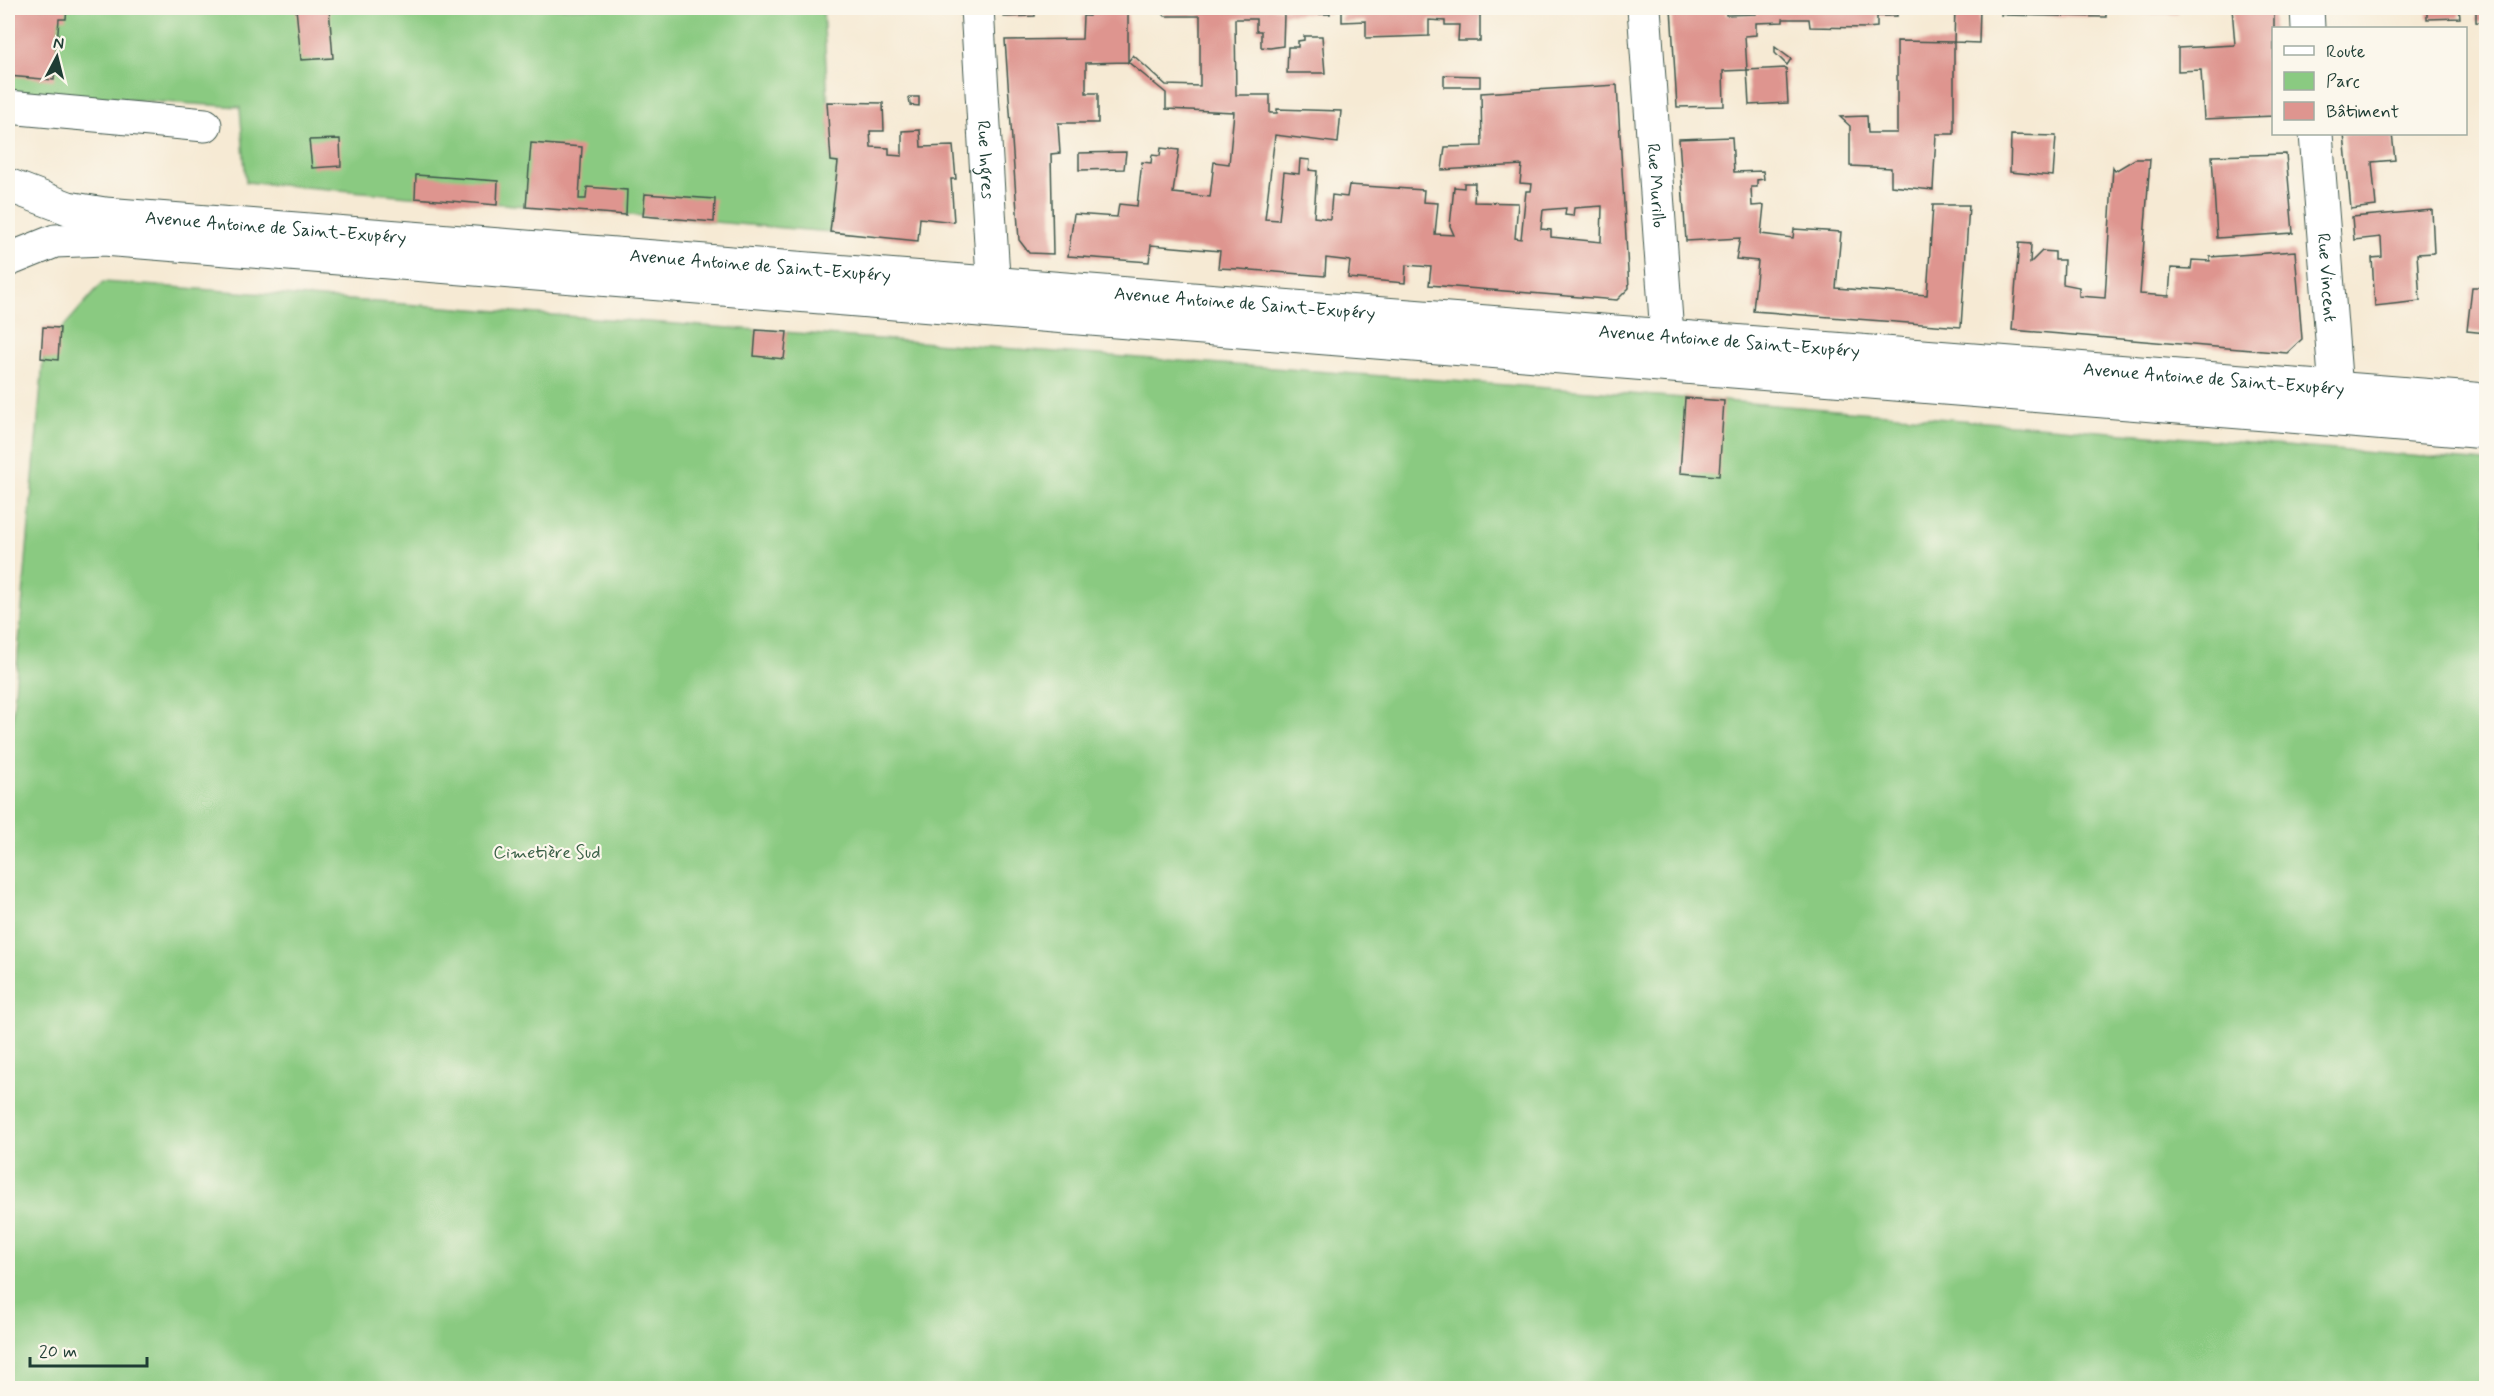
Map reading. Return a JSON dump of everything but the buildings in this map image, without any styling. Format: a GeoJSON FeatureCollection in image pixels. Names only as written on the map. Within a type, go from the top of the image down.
{"type":"FeatureCollection","features":[{"type":"Feature","properties":{"kind":"main road","name":"Rue Ingres"},"geometry":{"type":"LineString","coordinates":[[977,8],[995,298]]}},
{"type":"Feature","properties":{"kind":"main road","name":"Rue Murillo"},"geometry":{"type":"LineString","coordinates":[[1644,8],[1666,351]]}},
{"type":"Feature","properties":{"kind":"main road"},"geometry":{"type":"LineString","coordinates":[[2307,8],[2308,27]]}},
{"type":"Feature","properties":{"kind":"main road"},"geometry":{"type":"LineString","coordinates":[[8,107],[205,125]]}},
{"type":"Feature","properties":{"kind":"main road","name":"Rue Vincent"},"geometry":{"type":"LineString","coordinates":[[2316,135],[2338,420]]}},
{"type":"Feature","properties":{"kind":"main road","name":"Avenue Antoine de Saint-Exupéry"},"geometry":{"type":"LineString","coordinates":[[8,185],[68,208],[105,214],[995,298]]}},
{"type":"Feature","properties":{"kind":"main road","name":"Avenue Antoine de Saint-Exupéry"},"geometry":{"type":"LineString","coordinates":[[8,260],[55,241],[104,239],[995,298],[1666,351],[2338,420],[2487,432]]}},
{"type":"Feature","properties":{"kind":"main road","name":"Avenue Antoine de Saint-Exupéry"},"geometry":{"type":"LineString","coordinates":[[1666,351],[2335,388],[2487,400]]}},
{"type":"Feature","properties":{"kind":"green space"},"geometry":{"type":"Polygon","coordinates":[[[8,8],[823,8],[831,161],[838,162],[830,232],[246,182],[240,107],[8,92],[8,8]]]}},
{"type":"Feature","properties":{"kind":"green space","name":"Cimetière Sud"},"geometry":{"type":"Polygon","coordinates":[[[103,282],[1724,401],[2486,462],[2486,1388],[8,1388],[8,773],[44,349],[103,282]]]}}]}
